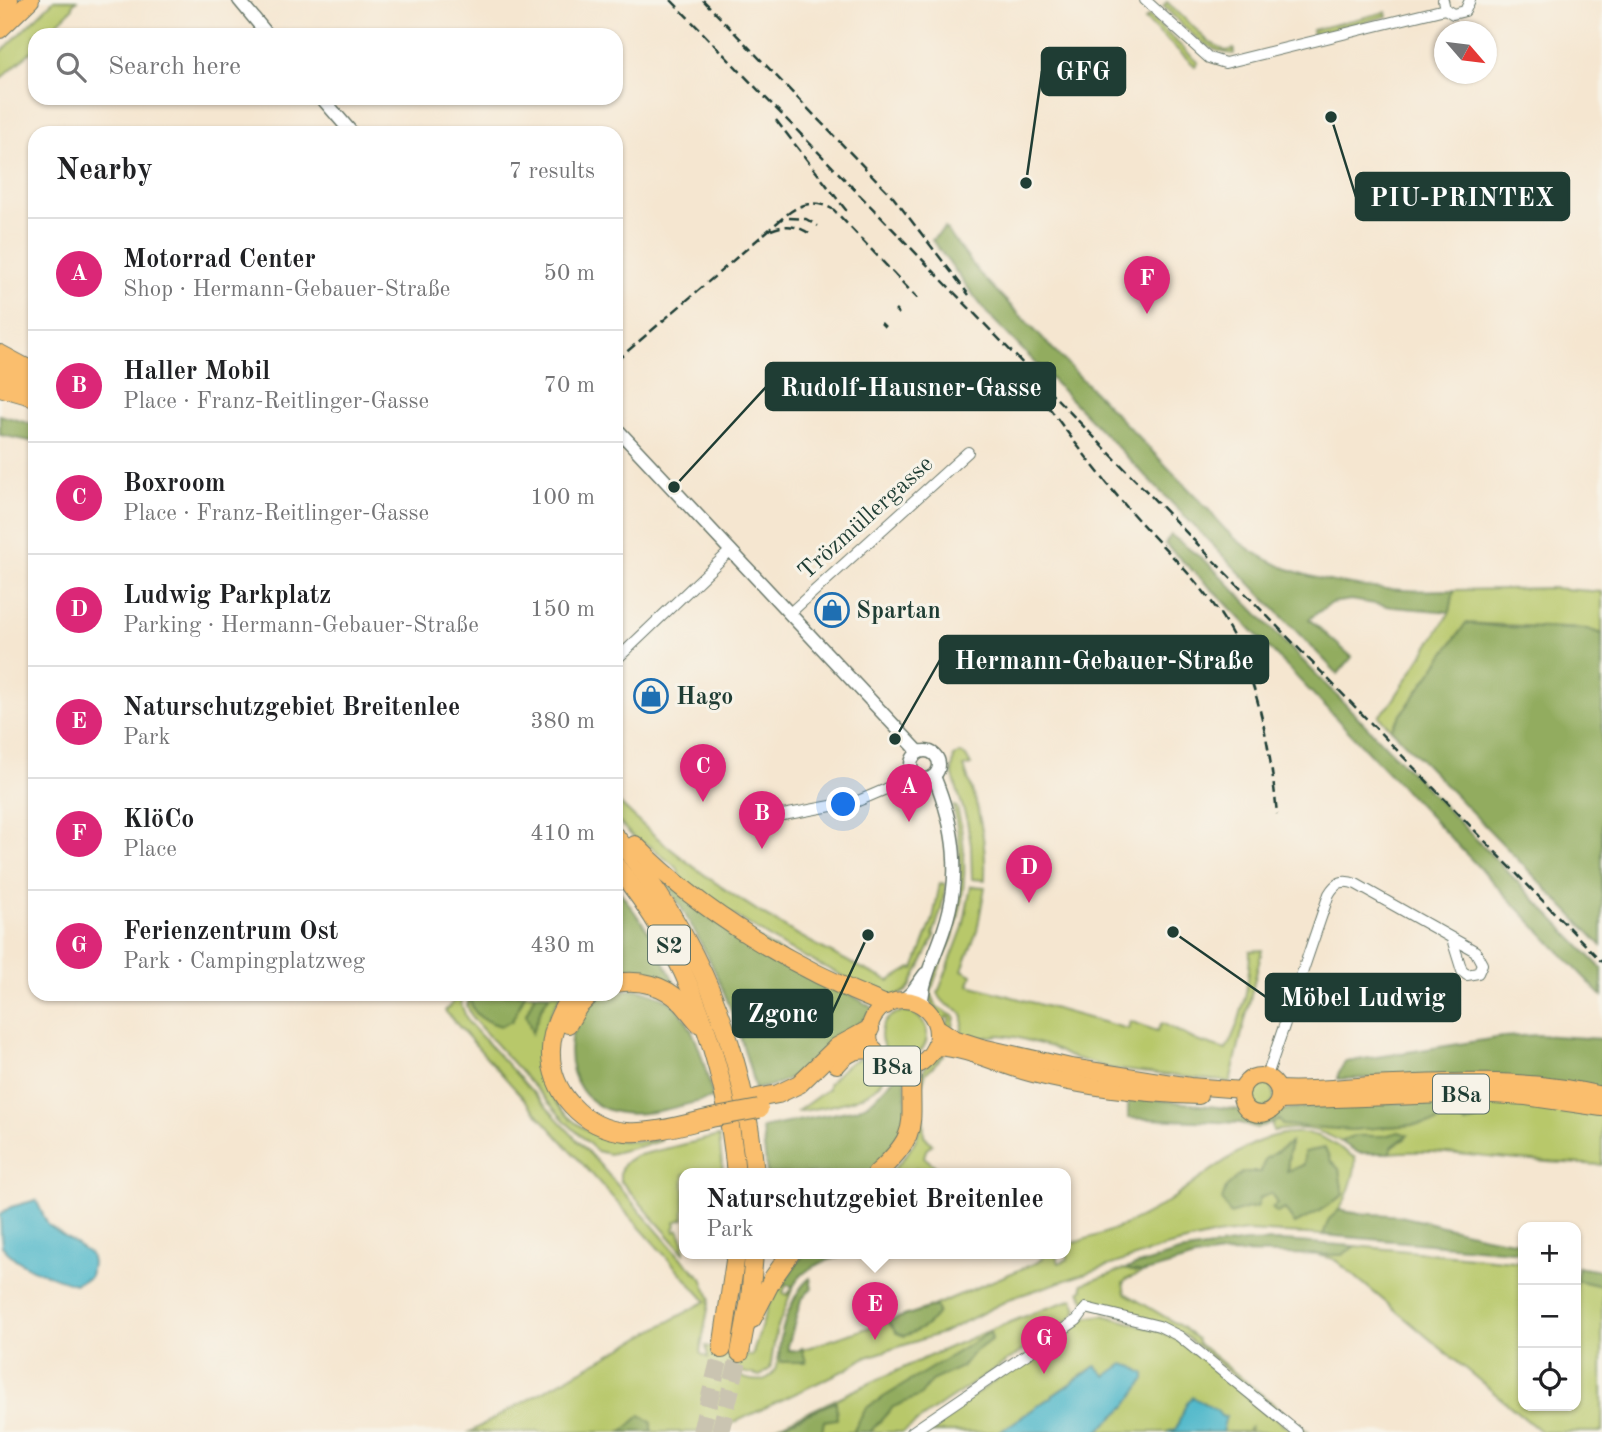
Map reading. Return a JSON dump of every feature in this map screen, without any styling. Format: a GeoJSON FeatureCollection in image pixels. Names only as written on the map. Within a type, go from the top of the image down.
{"type":"FeatureCollection","features":[{"type":"Feature","properties":{"kind":"highway"},"geometry":{"type":"LineString","coordinates":[[0,354],[28,369]]}},
{"type":"Feature","properties":{"kind":"highway"},"geometry":{"type":"LineString","coordinates":[[0,371],[28,385]]}},
{"type":"Feature","properties":{"kind":"highway"},"geometry":{"type":"LineString","coordinates":[[0,387],[28,387]]}},
{"type":"Feature","properties":{"kind":"highway"},"geometry":{"type":"LineString","coordinates":[[0,397],[12,399],[28,389]]}},
{"type":"Feature","properties":{"kind":"highway"},"geometry":{"type":"LineString","coordinates":[[623,839],[632,842],[677,884],[744,931],[814,973],[894,1003]]}},
{"type":"Feature","properties":{"kind":"highway","name":"S2"},"geometry":{"type":"LineString","coordinates":[[623,845],[654,886],[684,933],[715,999],[746,1106],[753,1168]]}},
{"type":"Feature","properties":{"kind":"highway","name":"S2"},"geometry":{"type":"LineString","coordinates":[[623,875],[663,935],[685,976],[707,1031],[723,1085],[734,1143],[736,1168]]}},
{"type":"Feature","properties":{"kind":"highway"},"geometry":{"type":"LineString","coordinates":[[623,982],[635,981],[664,990],[680,1001],[707,1031]]}},
{"type":"Feature","properties":{"kind":"highway"},"geometry":{"type":"LineString","coordinates":[[568,1001],[556,1024],[551,1047],[551,1062],[560,1089],[582,1116],[604,1127],[628,1132],[758,1103],[799,1084],[837,1047],[870,1029]]}},
{"type":"Feature","properties":{"kind":"highway"},"geometry":{"type":"LineString","coordinates":[[585,1001],[572,1015],[562,1049],[566,1074],[583,1101],[609,1117],[634,1121],[715,1112]]}},
{"type":"Feature","properties":{"kind":"highway"},"geometry":{"type":"LineString","coordinates":[[758,1103],[781,1104],[805,1094],[851,1051],[874,1050]]}},
{"type":"Feature","properties":{"kind":"highway"},"geometry":{"type":"LineString","coordinates":[[882,1168],[896,1155],[910,1132],[913,1118],[912,1067]]}},
{"type":"Feature","properties":{"kind":"highway"},"geometry":{"type":"LineString","coordinates":[[735,1347],[736,1259]]}},
{"type":"Feature","properties":{"kind":"highway"},"geometry":{"type":"LineString","coordinates":[[735,1347],[753,1259]]}},
{"type":"Feature","properties":{"kind":"highway"},"geometry":{"type":"LineString","coordinates":[[735,1347],[786,1259]]}},
{"type":"Feature","properties":{"kind":"main road"},"geometry":{"type":"LineString","coordinates":[[0,10],[10,0]]}},
{"type":"Feature","properties":{"kind":"main road"},"geometry":{"type":"LineString","coordinates":[[0,30],[31,0]]}},
{"type":"Feature","properties":{"kind":"main road"},"geometry":{"type":"LineString","coordinates":[[894,1003],[915,1003],[925,1008]]}},
{"type":"Feature","properties":{"kind":"main road","name":"B8a"},"geometry":{"type":"LineString","coordinates":[[894,1003],[878,1012],[870,1029],[870,1040],[878,1057],[892,1066],[912,1067],[930,1056],[935,1047],[937,1027],[925,1008]]}},
{"type":"Feature","properties":{"kind":"main road","name":"B8a"},"geometry":{"type":"LineString","coordinates":[[937,1027],[954,1038],[982,1047],[1046,1062],[1242,1095]]}},
{"type":"Feature","properties":{"kind":"main road","name":"B8a"},"geometry":{"type":"LineString","coordinates":[[935,1047],[951,1048],[1001,1065],[1062,1080],[1169,1096],[1242,1095]]}},
{"type":"Feature","properties":{"kind":"main road"},"geometry":{"type":"LineString","coordinates":[[1267,1076],[1274,1081],[1279,1095],[1271,1111],[1260,1114],[1249,1110],[1242,1095],[1249,1079],[1267,1076]]}},
{"type":"Feature","properties":{"kind":"main road","name":"B8a"},"geometry":{"type":"LineString","coordinates":[[1279,1095],[1396,1084],[1499,1082],[1532,1084],[1602,1095]]}},
{"type":"Feature","properties":{"kind":"main road","name":"B8a"},"geometry":{"type":"LineString","coordinates":[[1279,1095],[1475,1094],[1526,1097],[1602,1108]]}},
{"type":"Feature","properties":{"kind":"street"},"geometry":{"type":"LineString","coordinates":[[239,0],[262,28]]}},
{"type":"Feature","properties":{"kind":"street"},"geometry":{"type":"LineString","coordinates":[[1145,0],[1209,58],[1225,63],[1444,4],[1453,14],[1460,14],[1468,7],[1470,0]]}},
{"type":"Feature","properties":{"kind":"street"},"geometry":{"type":"LineString","coordinates":[[328,105],[346,126]]}},
{"type":"Feature","properties":{"kind":"street"},"geometry":{"type":"LineString","coordinates":[[623,435],[919,752]]}},
{"type":"Feature","properties":{"kind":"street","name":"Trözmüllergasse"},"geometry":{"type":"LineString","coordinates":[[790,613],[968,452]]}},
{"type":"Feature","properties":{"kind":"street"},"geometry":{"type":"LineString","coordinates":[[623,653],[731,550]]}},
{"type":"Feature","properties":{"kind":"street"},"geometry":{"type":"LineString","coordinates":[[912,772],[912,760],[919,752],[928,751],[937,757],[939,767],[934,776],[950,820],[954,842],[955,879],[951,906],[929,968],[922,999],[925,1008]]}},
{"type":"Feature","properties":{"kind":"street"},"geometry":{"type":"LineString","coordinates":[[912,772],[920,778],[934,776]]}},
{"type":"Feature","properties":{"kind":"street"},"geometry":{"type":"LineString","coordinates":[[777,812],[783,815],[858,801],[886,789],[912,772]]}},
{"type":"Feature","properties":{"kind":"street"},"geometry":{"type":"LineString","coordinates":[[1267,1076],[1329,894],[1337,883],[1343,881],[1356,884],[1452,939]]}},
{"type":"Feature","properties":{"kind":"street"},"geometry":{"type":"LineString","coordinates":[[894,1003],[912,992],[929,968]]}},
{"type":"Feature","properties":{"kind":"street"},"geometry":{"type":"LineString","coordinates":[[912,1432],[1077,1320],[1086,1308],[1159,1326],[1180,1336],[1297,1432]]}},
{"type":"Feature","properties":{"kind":"green space"},"geometry":{"type":"Polygon","coordinates":[[[54,0],[77,0],[72,5],[73,8],[52,28],[28,28],[28,54],[0,79],[0,53],[54,0]]]}},
{"type":"Feature","properties":{"kind":"green space"},"geometry":{"type":"Polygon","coordinates":[[[1167,2],[1208,41],[1226,51],[1234,49],[1234,54],[1213,48],[1195,37],[1163,6],[1167,2]]]}},
{"type":"Feature","properties":{"kind":"green space"},"geometry":{"type":"Polygon","coordinates":[[[1386,12],[1387,16],[1313,35],[1312,30],[1386,12]]]}},
{"type":"Feature","properties":{"kind":"green space"},"geometry":{"type":"Polygon","coordinates":[[[1149,16],[1198,62],[1195,66],[1145,20],[1149,16]]]}},
{"type":"Feature","properties":{"kind":"green space"},"geometry":{"type":"Polygon","coordinates":[[[945,228],[980,274],[1231,535],[1257,554],[1288,569],[1320,579],[1389,589],[1454,590],[1450,612],[1351,600],[1331,603],[1309,619],[1352,657],[1338,674],[987,313],[932,240],[945,228]]]}},
{"type":"Feature","properties":{"kind":"green space"},"geometry":{"type":"Polygon","coordinates":[[[0,415],[28,423],[28,441],[0,435],[0,415]]]}},
{"type":"Feature","properties":{"kind":"green space"},"geometry":{"type":"Polygon","coordinates":[[[1171,535],[1210,565],[1602,969],[1602,996],[1221,598],[1165,544],[1171,535]]]}},
{"type":"Feature","properties":{"kind":"green space"},"geometry":{"type":"Polygon","coordinates":[[[1552,588],[1602,592],[1602,634],[1587,629],[1466,623],[1391,729],[1379,716],[1390,705],[1450,612],[1454,590],[1552,588]]]}},
{"type":"Feature","properties":{"kind":"green space"},"geometry":{"type":"Polygon","coordinates":[[[1466,623],[1504,627],[1587,629],[1602,634],[1602,946],[1391,729],[1466,623]]]}},
{"type":"Feature","properties":{"kind":"green space"},"geometry":{"type":"Polygon","coordinates":[[[960,753],[966,756],[971,765],[964,767],[981,822],[985,880],[972,879],[967,821],[952,773],[954,756],[960,753]]]}},
{"type":"Feature","properties":{"kind":"green space"},"geometry":{"type":"Polygon","coordinates":[[[953,806],[957,807],[961,823],[963,889],[958,921],[931,993],[937,1007],[955,1017],[952,1031],[945,1027],[950,1018],[946,1017],[943,1025],[932,1007],[929,992],[934,969],[958,900],[960,860],[953,806]]]}},
{"type":"Feature","properties":{"kind":"green space"},"geometry":{"type":"Polygon","coordinates":[[[623,807],[678,854],[745,903],[816,945],[889,981],[911,968],[914,969],[933,919],[940,883],[946,884],[933,935],[935,936],[910,987],[896,996],[879,995],[784,947],[709,899],[680,877],[678,869],[651,847],[633,837],[623,826],[623,807]]]}},
{"type":"Feature","properties":{"kind":"green space"},"geometry":{"type":"Polygon","coordinates":[[[665,882],[873,1008],[860,1023],[836,1038],[791,1077],[755,1089],[739,1033],[719,981],[695,932],[665,882]]]}},
{"type":"Feature","properties":{"kind":"green space"},"geometry":{"type":"Polygon","coordinates":[[[971,886],[985,887],[977,931],[962,970],[972,975],[969,985],[1128,1029],[1130,1021],[1157,1031],[1162,1023],[1197,1041],[1226,1050],[1244,1002],[1250,951],[1262,950],[1230,1082],[1112,1069],[1015,1037],[999,1035],[975,1039],[960,1035],[963,1024],[961,1012],[942,1000],[938,993],[963,927],[971,886]]]}},
{"type":"Feature","properties":{"kind":"green space"},"geometry":{"type":"Polygon","coordinates":[[[623,896],[649,932],[682,997],[623,981],[623,896]]]}},
{"type":"Feature","properties":{"kind":"green space"},"geometry":{"type":"Polygon","coordinates":[[[638,989],[664,998],[683,1016],[697,1042],[713,1098],[656,1112],[632,1114],[598,1105],[582,1090],[573,1071],[570,1050],[574,1029],[583,1011],[595,1001],[623,1001],[623,990],[638,989]]]}},
{"type":"Feature","properties":{"kind":"green space"},"geometry":{"type":"Polygon","coordinates":[[[454,1001],[462,1001],[468,1022],[599,1164],[679,1256],[679,1259],[702,1278],[710,1298],[700,1353],[708,1358],[706,1346],[752,1356],[768,1306],[782,1283],[786,1286],[783,1292],[787,1295],[793,1287],[776,1332],[770,1369],[760,1376],[728,1369],[753,1380],[768,1378],[773,1373],[778,1353],[798,1351],[928,1308],[1041,1259],[1057,1259],[1059,1263],[1071,1259],[1071,1243],[1106,1233],[1142,1216],[1166,1203],[1230,1157],[1266,1139],[1284,1134],[1317,1136],[1355,1158],[1344,1201],[1329,1221],[1323,1235],[1247,1231],[1165,1247],[1012,1298],[945,1332],[864,1358],[847,1369],[714,1432],[470,1432],[706,1301],[445,1011],[454,1001]],[[1290,1143],[1261,1172],[1248,1208],[1257,1207],[1260,1198],[1271,1192],[1277,1204],[1272,1208],[1285,1209],[1295,1224],[1343,1195],[1339,1169],[1331,1161],[1304,1165],[1287,1172],[1290,1143]]]}},
{"type":"Feature","properties":{"kind":"green space"},"geometry":{"type":"Polygon","coordinates":[[[468,1001],[474,1001],[512,1021],[522,1001],[532,1001],[526,1014],[532,1032],[546,1001],[558,1001],[547,1024],[541,1053],[545,1079],[556,1103],[575,1122],[599,1135],[628,1141],[661,1141],[609,1154],[597,1151],[566,1122],[473,1019],[467,1006],[468,1001]]]}},
{"type":"Feature","properties":{"kind":"green space"},"geometry":{"type":"Polygon","coordinates":[[[471,1001],[522,1001],[512,1021],[501,1026],[485,1020],[477,1014],[471,1001]]]}},
{"type":"Feature","properties":{"kind":"green space"},"geometry":{"type":"Polygon","coordinates":[[[532,1001],[546,1001],[532,1033],[526,1014],[532,1001]]]}},
{"type":"Feature","properties":{"kind":"green space"},"geometry":{"type":"Polygon","coordinates":[[[904,1012],[920,1019],[927,1035],[920,1051],[904,1058],[888,1051],[881,1035],[888,1019],[904,1012]]]}},
{"type":"Feature","properties":{"kind":"green space"},"geometry":{"type":"Polygon","coordinates":[[[1537,1035],[1602,1039],[1602,1089],[1375,1078],[1338,1079],[1345,1062],[1503,1037],[1537,1035]]]}},
{"type":"Feature","properties":{"kind":"green space"},"geometry":{"type":"Polygon","coordinates":[[[941,1053],[944,1055],[926,1073],[922,1085],[924,1135],[932,1144],[924,1157],[938,1168],[894,1168],[917,1137],[922,1110],[920,1077],[930,1062],[941,1053]]]}},
{"type":"Feature","properties":{"kind":"green space"},"geometry":{"type":"Polygon","coordinates":[[[867,1057],[884,1069],[882,1080],[874,1089],[849,1101],[796,1112],[828,1089],[828,1084],[845,1066],[867,1057]]]}},
{"type":"Feature","properties":{"kind":"green space"},"geometry":{"type":"Polygon","coordinates":[[[897,1075],[905,1075],[907,1124],[874,1168],[766,1168],[762,1128],[857,1109],[873,1100],[897,1075]]]}},
{"type":"Feature","properties":{"kind":"green space"},"geometry":{"type":"Polygon","coordinates":[[[1260,1081],[1270,1085],[1274,1095],[1270,1105],[1260,1109],[1250,1105],[1246,1095],[1250,1085],[1260,1081]]]}},
{"type":"Feature","properties":{"kind":"green space"},"geometry":{"type":"Polygon","coordinates":[[[1128,1096],[1241,1110],[1261,1120],[1286,1109],[1483,1100],[1480,1118],[1466,1124],[1454,1118],[1441,1117],[1436,1123],[1351,1130],[1282,1125],[1279,1120],[1258,1128],[1240,1123],[1128,1118],[1128,1096]]]}},
{"type":"Feature","properties":{"kind":"green space"},"geometry":{"type":"Polygon","coordinates":[[[1483,1100],[1559,1107],[1602,1115],[1602,1165],[1430,1152],[1389,1153],[1393,1146],[1405,1139],[1399,1132],[1383,1136],[1355,1136],[1341,1142],[1324,1133],[1308,1129],[1273,1131],[1272,1124],[1279,1120],[1351,1130],[1436,1123],[1441,1117],[1454,1118],[1483,1100]]]}},
{"type":"Feature","properties":{"kind":"green space"},"geometry":{"type":"Polygon","coordinates":[[[1399,1132],[1408,1135],[1393,1146],[1389,1153],[1359,1153],[1341,1142],[1355,1136],[1383,1136],[1399,1132]]]}},
{"type":"Feature","properties":{"kind":"green space"},"geometry":{"type":"Polygon","coordinates":[[[719,1136],[722,1168],[679,1168],[679,1221],[675,1222],[674,1228],[675,1232],[678,1230],[679,1232],[679,1247],[620,1180],[621,1168],[635,1156],[719,1136]]]}},
{"type":"Feature","properties":{"kind":"green space"},"geometry":{"type":"Polygon","coordinates":[[[1290,1143],[1287,1171],[1304,1165],[1304,1152],[1325,1148],[1331,1161],[1339,1169],[1343,1195],[1295,1224],[1285,1209],[1277,1213],[1272,1208],[1277,1204],[1271,1193],[1260,1198],[1257,1207],[1230,1214],[1222,1200],[1226,1188],[1243,1172],[1261,1172],[1265,1159],[1290,1143]]]}},
{"type":"Feature","properties":{"kind":"green space"},"geometry":{"type":"Polygon","coordinates":[[[1339,1210],[1399,1216],[1518,1241],[1518,1252],[1323,1235],[1329,1219],[1339,1210]]]}},
{"type":"Feature","properties":{"kind":"green space"},"geometry":{"type":"Polygon","coordinates":[[[1282,1241],[1355,1246],[1342,1255],[1228,1253],[1195,1258],[1142,1273],[1125,1269],[1179,1252],[1245,1242],[1282,1241]]]}},
{"type":"Feature","properties":{"kind":"green space"},"geometry":{"type":"Polygon","coordinates":[[[1355,1246],[1518,1262],[1518,1411],[1581,1411],[1581,1281],[1602,1286],[1602,1432],[1541,1432],[1334,1259],[1313,1254],[1342,1255],[1355,1246]]]}},
{"type":"Feature","properties":{"kind":"green space"},"geometry":{"type":"Polygon","coordinates":[[[800,1259],[832,1259],[803,1274],[793,1287],[782,1283],[800,1259]]]}},
{"type":"Feature","properties":{"kind":"green space"},"geometry":{"type":"Polygon","coordinates":[[[1581,1268],[1602,1271],[1602,1286],[1581,1281],[1581,1268]]]}},
{"type":"Feature","properties":{"kind":"green space"},"geometry":{"type":"Polygon","coordinates":[[[1125,1269],[1142,1273],[1123,1283],[1125,1293],[1182,1327],[1308,1432],[1302,1432],[1184,1335],[1089,1304],[1084,1300],[1080,1291],[1083,1289],[1082,1284],[1125,1269]]]}},
{"type":"Feature","properties":{"kind":"green space"},"geometry":{"type":"Polygon","coordinates":[[[810,1278],[812,1288],[801,1300],[788,1346],[788,1350],[798,1351],[802,1348],[806,1362],[781,1362],[780,1342],[786,1317],[797,1294],[810,1278]]]}},
{"type":"Feature","properties":{"kind":"green space"},"geometry":{"type":"Polygon","coordinates":[[[1073,1299],[1077,1309],[1073,1317],[903,1432],[765,1432],[956,1345],[1073,1299]]]}},
{"type":"Feature","properties":{"kind":"green space"},"geometry":{"type":"Polygon","coordinates":[[[936,1306],[938,1312],[931,1321],[904,1336],[896,1333],[888,1321],[936,1306]]]}},
{"type":"Feature","properties":{"kind":"green space"},"geometry":{"type":"Polygon","coordinates":[[[1103,1315],[1160,1331],[1179,1341],[1293,1432],[1249,1432],[1250,1428],[1246,1432],[1222,1432],[1225,1416],[1222,1417],[1203,1402],[1187,1402],[1176,1429],[1168,1432],[1097,1432],[1126,1406],[1145,1374],[1134,1367],[1106,1376],[1095,1366],[1000,1432],[922,1432],[1084,1318],[1103,1315]]]}},
{"type":"Feature","properties":{"kind":"green space"},"geometry":{"type":"Polygon","coordinates":[[[990,1332],[992,1339],[973,1353],[962,1367],[931,1381],[920,1396],[893,1407],[870,1432],[853,1432],[866,1408],[990,1332]]]}},
{"type":"Feature","properties":{"kind":"green space"},"geometry":{"type":"Polygon","coordinates":[[[836,1401],[837,1419],[824,1421],[822,1432],[770,1431],[836,1401]]]}},
{"type":"Feature","properties":{"kind":"green space"},"geometry":{"type":"Polygon","coordinates":[[[641,1415],[652,1423],[652,1432],[622,1432],[641,1415]]]}},
{"type":"Feature","properties":{"kind":"water"},"geometry":{"type":"Polygon","coordinates":[[[36,1200],[48,1225],[90,1254],[90,1277],[75,1284],[45,1274],[26,1266],[2,1246],[0,1214],[11,1207],[36,1200]]]}},
{"type":"Feature","properties":{"kind":"water"},"geometry":{"type":"Polygon","coordinates":[[[1123,1364],[1145,1374],[1145,1379],[1126,1406],[1097,1432],[1000,1432],[1096,1366],[1106,1376],[1123,1364]]]}},
{"type":"Feature","properties":{"kind":"water"},"geometry":{"type":"Polygon","coordinates":[[[1193,1397],[1217,1411],[1222,1417],[1226,1416],[1222,1432],[1168,1432],[1176,1429],[1187,1402],[1193,1397]]]}},
{"type":"Feature","properties":{"kind":"tunnel"},"geometry":{"type":"LineString","coordinates":[[701,1432],[722,1349]]}},
{"type":"Feature","properties":{"kind":"tunnel"},"geometry":{"type":"LineString","coordinates":[[720,1432],[740,1353]]}},
{"type":"Feature","properties":{"kind":"railway"},"geometry":{"type":"LineString","coordinates":[[671,0],[1602,962]]}},
{"type":"Feature","properties":{"kind":"railway"},"geometry":{"type":"LineString","coordinates":[[703,0],[893,197],[969,295]]}},
{"type":"Feature","properties":{"kind":"railway"},"geometry":{"type":"LineString","coordinates":[[776,120],[849,214]]}},
{"type":"Feature","properties":{"kind":"railway"},"geometry":{"type":"LineString","coordinates":[[623,355],[785,216],[808,204],[821,204],[834,210],[917,298]]}},
{"type":"Feature","properties":{"kind":"railway"},"geometry":{"type":"LineString","coordinates":[[789,218],[806,219],[818,226]]}},
{"type":"Feature","properties":{"kind":"railway"},"geometry":{"type":"LineString","coordinates":[[771,230],[791,226],[810,234]]}},
{"type":"Feature","properties":{"kind":"railway"},"geometry":{"type":"LineString","coordinates":[[895,310],[899,314]]}},
{"type":"Feature","properties":{"kind":"railway"},"geometry":{"type":"LineString","coordinates":[[881,323],[885,327]]}},
{"type":"Feature","properties":{"kind":"railway"},"geometry":{"type":"LineString","coordinates":[[1030,382],[1105,481],[1201,588],[1225,622],[1244,661],[1258,703],[1272,769],[1277,814]]}},
{"type":"Feature","properties":{"kind":"place","name":"PIU-PRINTEX"},"geometry":{"type":"Point","coordinates":[1331,117]}},
{"type":"Feature","properties":{"kind":"place","name":"GFG"},"geometry":{"type":"Point","coordinates":[1026,183]}},
{"type":"Feature","properties":{"kind":"place","name":"KlöCo"},"geometry":{"type":"Point","coordinates":[1147,314]}},
{"type":"Feature","properties":{"kind":"place","name":"Rudolf-Hausner-Gasse"},"geometry":{"type":"Point","coordinates":[674,487]}},
{"type":"Feature","properties":{"kind":"place","name":"Spartan"},"geometry":{"type":"Point","coordinates":[832,610]}},
{"type":"Feature","properties":{"kind":"place","name":"Hago"},"geometry":{"type":"Point","coordinates":[651,696]}},
{"type":"Feature","properties":{"kind":"place","name":"Hermann-Gebauer-Straße"},"geometry":{"type":"Point","coordinates":[895,739]}},
{"type":"Feature","properties":{"kind":"place","name":"Boxroom"},"geometry":{"type":"Point","coordinates":[703,802]}},
{"type":"Feature","properties":{"kind":"place","name":"Motorrad Center"},"geometry":{"type":"Point","coordinates":[909,822]}},
{"type":"Feature","properties":{"kind":"place","name":"Haller Mobil"},"geometry":{"type":"Point","coordinates":[762,849]}},
{"type":"Feature","properties":{"kind":"place","name":"Ludwig Parkplatz"},"geometry":{"type":"Point","coordinates":[1029,903]}},
{"type":"Feature","properties":{"kind":"place","name":"Möbel Ludwig"},"geometry":{"type":"Point","coordinates":[1173,932]}},
{"type":"Feature","properties":{"kind":"place","name":"Zgonc"},"geometry":{"type":"Point","coordinates":[868,935]}},
{"type":"Feature","properties":{"kind":"place","name":"Naturschutzgebiet Breitenlee"},"geometry":{"type":"Point","coordinates":[875,1340]}},
{"type":"Feature","properties":{"kind":"place","name":"Ferienzentrum Ost"},"geometry":{"type":"Point","coordinates":[1044,1374]}}]}
